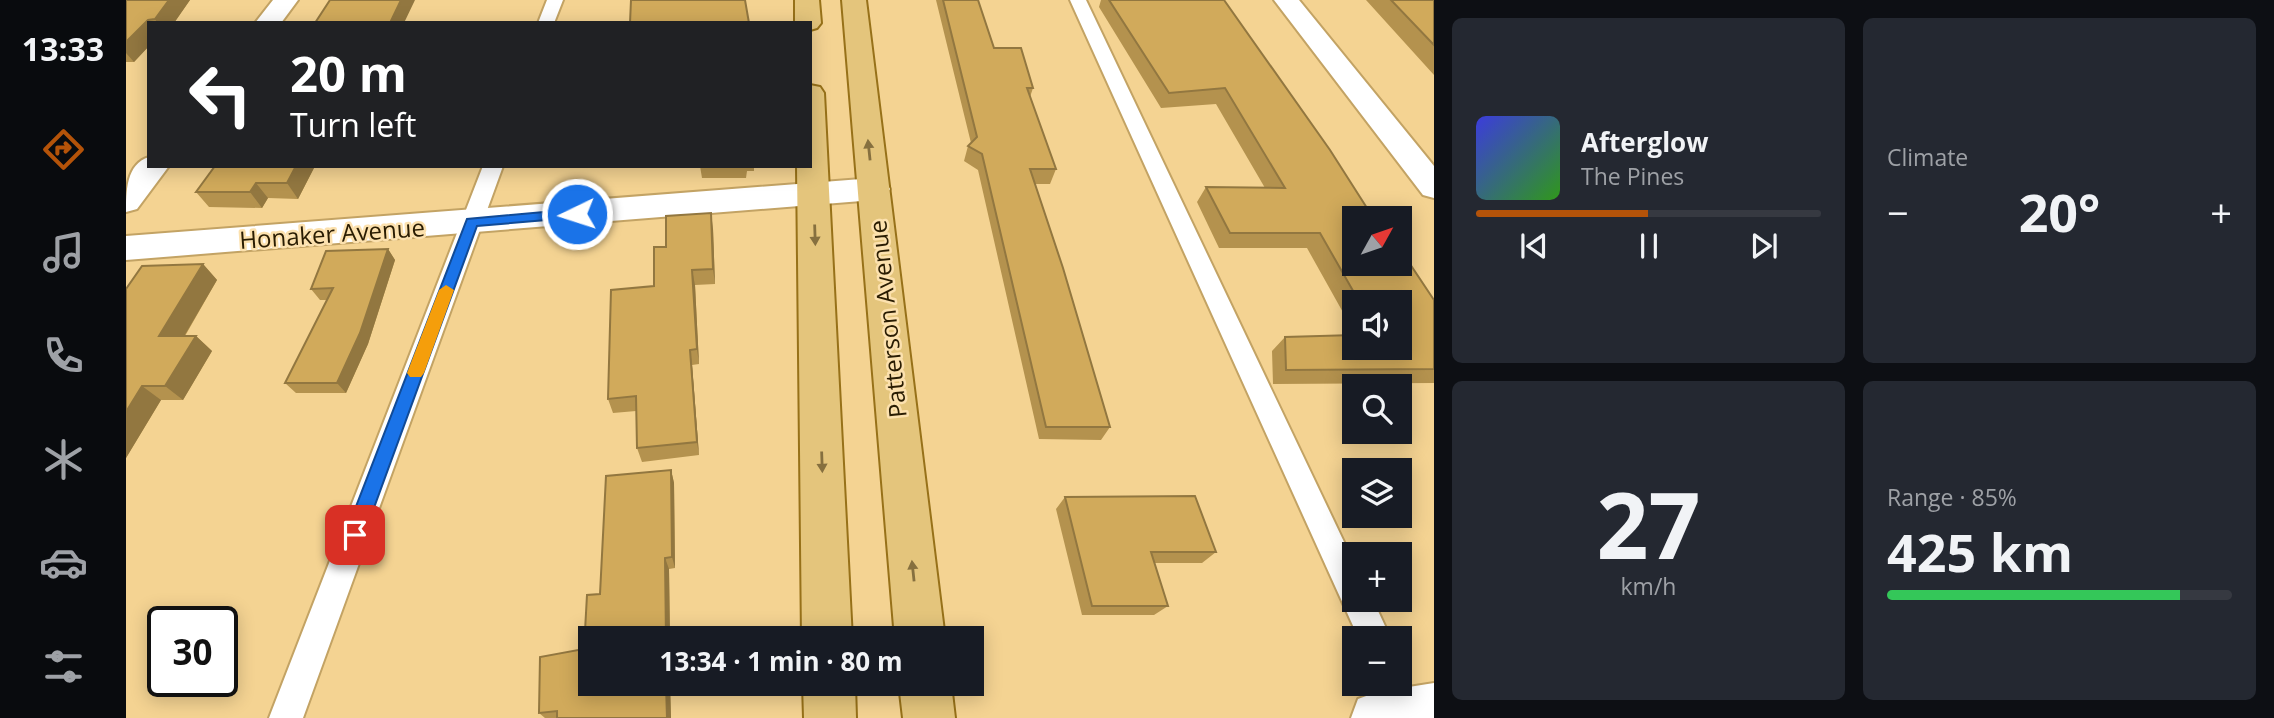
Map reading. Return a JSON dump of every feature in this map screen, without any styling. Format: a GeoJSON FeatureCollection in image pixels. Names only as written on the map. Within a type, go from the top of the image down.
{"type":"FeatureCollection","features":[{"type":"Feature","properties":{"kind":"main road"},"geometry":{"type":"LineString","coordinates":[[807,0],[808,21]]}},
{"type":"Feature","properties":{"kind":"main road","name":"Patterson Avenue"},"geometry":{"type":"LineString","coordinates":[[854,0],[919,626]]}},
{"type":"Feature","properties":{"kind":"main road"},"geometry":{"type":"LineString","coordinates":[[812,162],[827,626]]}},
{"type":"Feature","properties":{"kind":"main road"},"geometry":{"type":"LineString","coordinates":[[829,696],[830,718]]}},
{"type":"Feature","properties":{"kind":"main road"},"geometry":{"type":"LineString","coordinates":[[926,696],[929,718]]}},
{"type":"Feature","properties":{"kind":"street"},"geometry":{"type":"LineString","coordinates":[[270,21],[286,0]]}},
{"type":"Feature","properties":{"kind":"street"},"geometry":{"type":"LineString","coordinates":[[1286,0],[1434,187]]}},
{"type":"Feature","properties":{"kind":"street"},"geometry":{"type":"LineString","coordinates":[[126,201],[152,168]]}},
{"type":"Feature","properties":{"kind":"street","name":"Honaker Avenue"},"geometry":{"type":"LineString","coordinates":[[126,248],[873,190]]}},
{"type":"Feature","properties":{"kind":"lane"},"geometry":{"type":"LineString","coordinates":[[547,21],[555,0]]}},
{"type":"Feature","properties":{"kind":"lane"},"geometry":{"type":"LineString","coordinates":[[1079,0],[1342,569]]}},
{"type":"Feature","properties":{"kind":"lane"},"geometry":{"type":"LineString","coordinates":[[286,718],[492,168]]}},
{"type":"Feature","properties":{"kind":"building"},"geometry":{"type":"Polygon","coordinates":[[[126,0],[169,0],[155,19],[148,20],[126,42],[126,0]]]}},
{"type":"Feature","properties":{"kind":"building"},"geometry":{"type":"Polygon","coordinates":[[[330,0],[401,0],[391,21],[316,21],[330,0]]]}},
{"type":"Feature","properties":{"kind":"building"},"geometry":{"type":"Polygon","coordinates":[[[631,0],[745,0],[749,21],[630,21],[631,0]]]}},
{"type":"Feature","properties":{"kind":"building"},"geometry":{"type":"Polygon","coordinates":[[[943,0],[978,0],[994,48],[1021,48],[1033,88],[1027,88],[1056,169],[1030,169],[1063,268],[1110,427],[1046,427],[982,154],[968,146],[977,137],[943,0]]]}},
{"type":"Feature","properties":{"kind":"building"},"geometry":{"type":"Polygon","coordinates":[[[1109,0],[1224,0],[1330,150],[1366,206],[1342,206],[1342,272],[1320,233],[1230,233],[1206,187],[1285,188],[1225,88],[1169,93],[1109,0]]]}},
{"type":"Feature","properties":{"kind":"building"},"geometry":{"type":"Polygon","coordinates":[[[1391,0],[1434,0],[1434,45],[1391,0]]]}},
{"type":"Feature","properties":{"kind":"building"},"geometry":{"type":"Polygon","coordinates":[[[214,168],[295,168],[287,183],[256,183],[250,192],[196,192],[214,168]]]}},
{"type":"Feature","properties":{"kind":"building"},"geometry":{"type":"Polygon","coordinates":[[[711,213],[713,269],[692,270],[697,349],[690,350],[697,442],[637,448],[636,396],[608,399],[611,290],[654,286],[654,247],[666,247],[666,216],[711,213]]]}},
{"type":"Feature","properties":{"kind":"building"},"geometry":{"type":"Polygon","coordinates":[[[388,249],[360,333],[337,383],[285,383],[333,288],[311,289],[326,251],[388,249]]]}},
{"type":"Feature","properties":{"kind":"building"},"geometry":{"type":"Polygon","coordinates":[[[203,264],[159,336],[196,336],[165,386],[142,386],[126,412],[126,289],[142,266],[203,264]]]}},
{"type":"Feature","properties":{"kind":"building"},"geometry":{"type":"Polygon","coordinates":[[[1412,267],[1434,300],[1434,369],[1286,370],[1285,337],[1342,335],[1342,360],[1412,360],[1412,290],[1353,290],[1345,276],[1412,276],[1412,267]]]}},
{"type":"Feature","properties":{"kind":"building"},"geometry":{"type":"Polygon","coordinates":[[[671,470],[672,557],[665,558],[666,626],[585,626],[587,595],[600,594],[606,476],[671,470]]]}},
{"type":"Feature","properties":{"kind":"building"},"geometry":{"type":"Polygon","coordinates":[[[1195,496],[1216,552],[1151,552],[1168,606],[1092,606],[1065,497],[1195,496]]]}},
{"type":"Feature","properties":{"kind":"building"},"geometry":{"type":"Polygon","coordinates":[[[578,650],[578,696],[666,696],[667,718],[557,718],[557,711],[539,713],[540,657],[578,650]]]}},
{"type":"Feature","properties":{"kind":"slow traffic"},"geometry":{"type":"LineString","coordinates":[[416,373],[446,290]]}},
{"type":"Feature","properties":{"kind":"route"},"geometry":{"type":"LineString","coordinates":[[355,535],[472,222],[577,214]]}}]}
